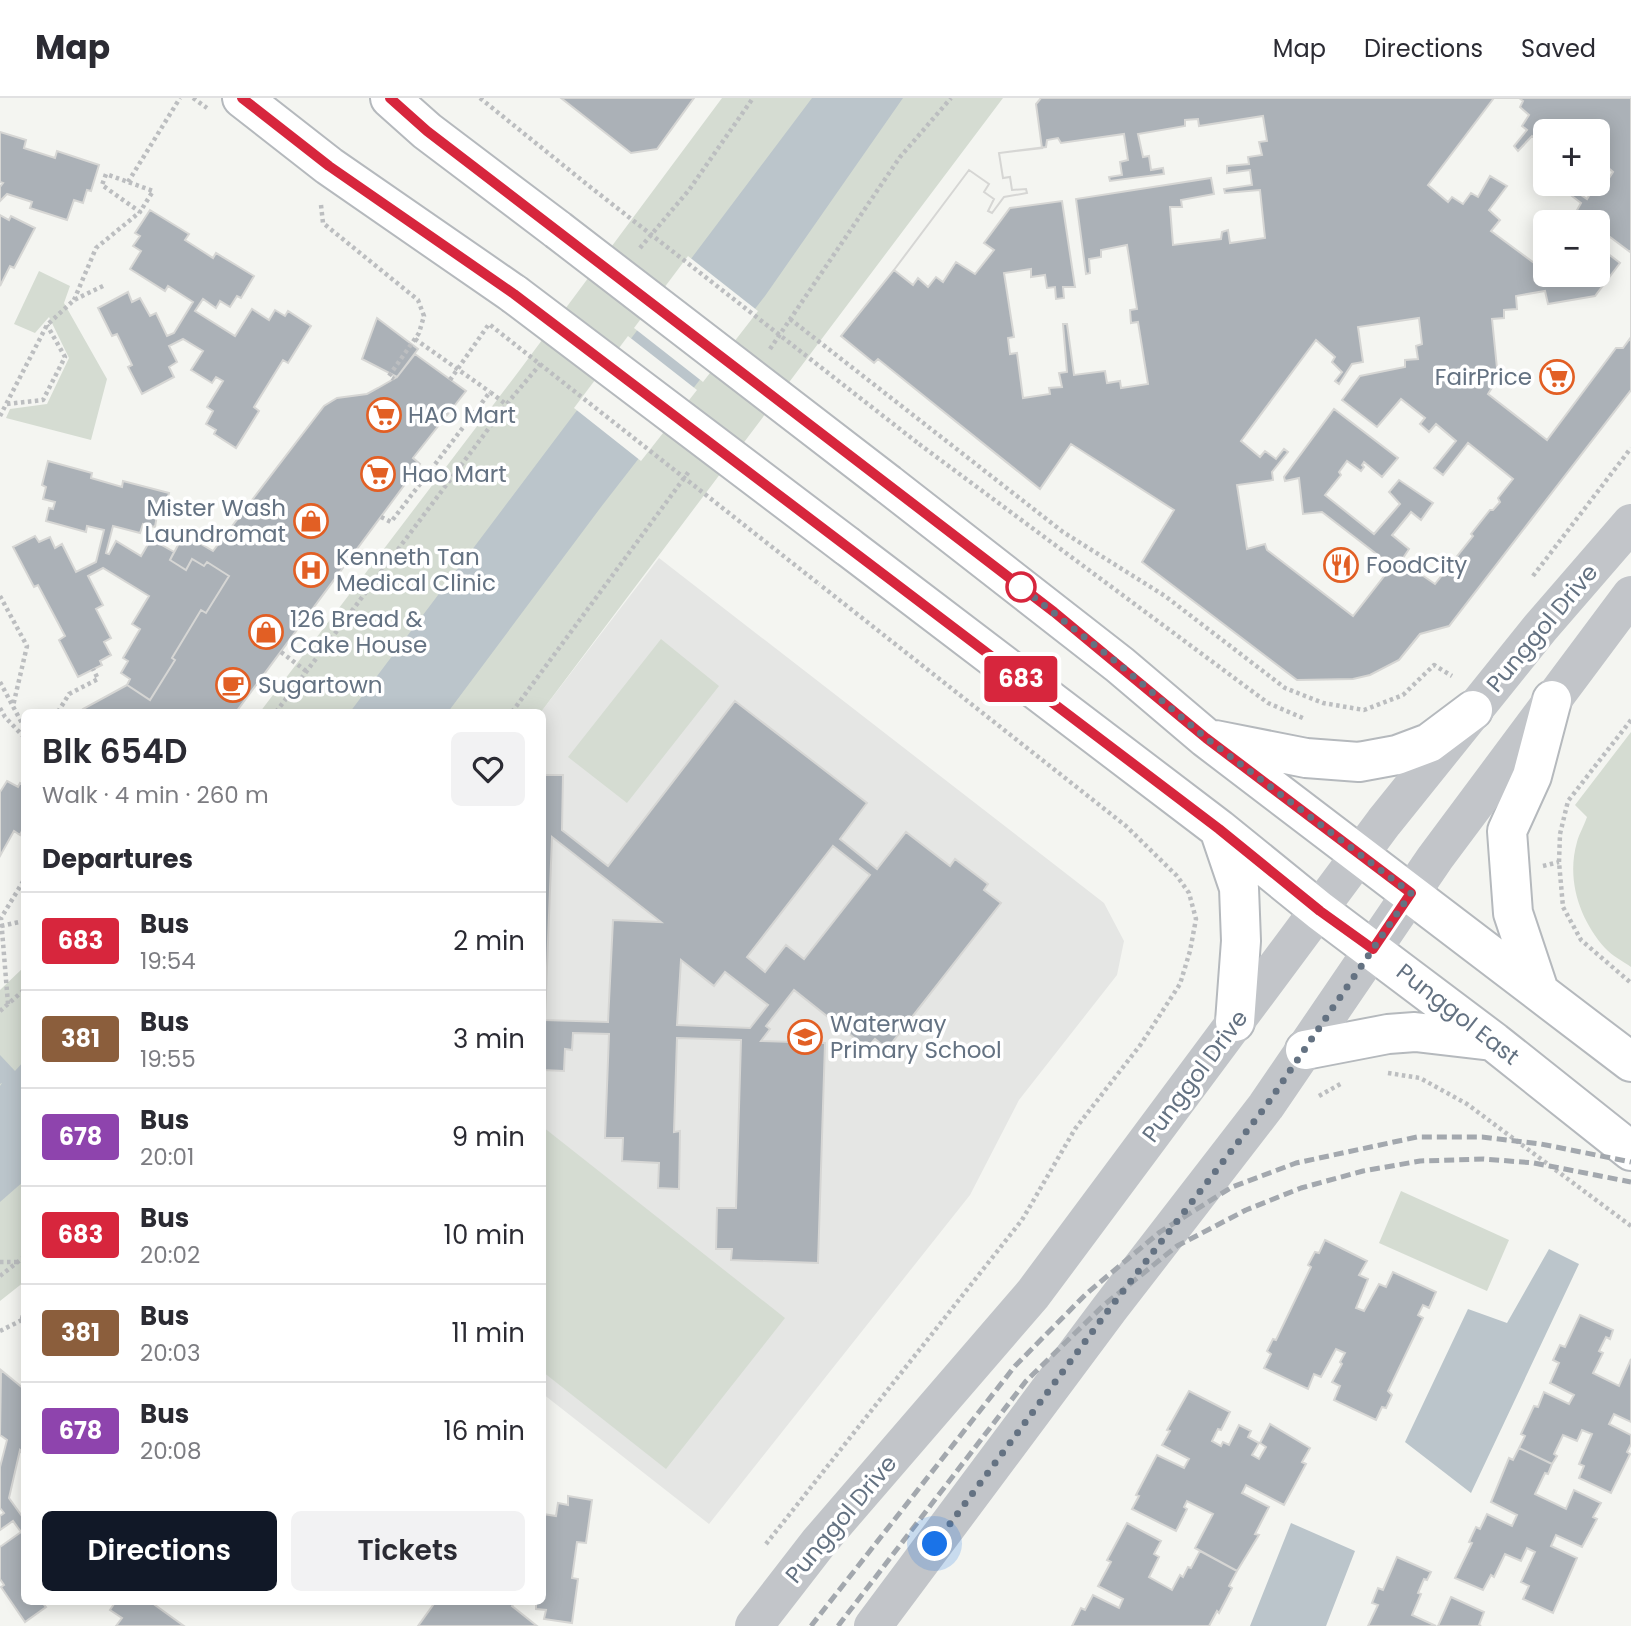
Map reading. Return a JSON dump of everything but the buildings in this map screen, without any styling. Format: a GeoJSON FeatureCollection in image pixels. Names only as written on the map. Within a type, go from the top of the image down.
{"type":"FeatureCollection","features":[{"type":"Feature","properties":{"kind":"main road","name":"Punggol East"},"geometry":{"type":"LineString","coordinates":[[242,98],[329,166],[514,294],[847,546],[1219,829],[1320,911],[1494,1042],[1631,1152]]}},
{"type":"Feature","properties":{"kind":"main road"},"geometry":{"type":"LineString","coordinates":[[390,98],[427,131],[1120,665],[1206,738],[1631,1062]]}},
{"type":"Feature","properties":{"kind":"main road"},"geometry":{"type":"LineString","coordinates":[[1539,991],[1513,913],[1507,831],[1532,776],[1552,699]]}},
{"type":"Feature","properties":{"kind":"main road"},"geometry":{"type":"LineString","coordinates":[[1206,738],[1306,758],[1359,762],[1397,755],[1429,743],[1474,710]]}},
{"type":"Feature","properties":{"kind":"main road"},"geometry":{"type":"LineString","coordinates":[[1219,829],[1240,888],[1241,941],[1235,1022]]}},
{"type":"Feature","properties":{"kind":"main road"},"geometry":{"type":"LineString","coordinates":[[1305,1050],[1388,1034],[1415,1032],[1494,1042]]}},
{"type":"Feature","properties":{"kind":"street","name":"Punggol Drive"},"geometry":{"type":"LineString","coordinates":[[754,1626],[818,1542],[1033,1294],[1384,822],[1631,523]]}},
{"type":"Feature","properties":{"kind":"street","name":"Punggol Drive"},"geometry":{"type":"LineString","coordinates":[[873,1626],[1110,1308],[1266,1106],[1411,893],[1631,595]]}},
{"type":"Feature","properties":{"kind":"path"},"geometry":{"type":"LineString","coordinates":[[128,182],[180,98]]}},
{"type":"Feature","properties":{"kind":"path"},"geometry":{"type":"LineString","coordinates":[[480,98],[919,444],[1268,703],[1311,721]]}},
{"type":"Feature","properties":{"kind":"path"},"geometry":{"type":"LineString","coordinates":[[635,253],[689,190],[753,98]]}},
{"type":"Feature","properties":{"kind":"path"},"geometry":{"type":"LineString","coordinates":[[74,300],[96,248],[140,212],[153,191],[106,174],[102,185],[140,212]]}},
{"type":"Feature","properties":{"kind":"path"},"geometry":{"type":"LineString","coordinates":[[321,203],[323,223],[418,300],[424,316],[415,339],[389,376],[394,379]]}},
{"type":"Feature","properties":{"kind":"path"},"geometry":{"type":"LineString","coordinates":[[0,416],[47,325],[74,300],[105,285]]}},
{"type":"Feature","properties":{"kind":"path"},"geometry":{"type":"LineString","coordinates":[[790,319],[1063,532],[1165,596],[1285,688],[1323,703],[1364,710],[1403,695],[1434,665],[1452,676]]}},
{"type":"Feature","properties":{"kind":"path"},"geometry":{"type":"LineString","coordinates":[[450,380],[489,324],[1126,826],[1177,876],[1189,893],[1196,919],[1180,984],[1141,1044],[1074,1129],[1022,1220],[766,1544]]}},
{"type":"Feature","properties":{"kind":"path"},"geometry":{"type":"LineString","coordinates":[[6,404],[43,400],[65,357],[47,325]]}},
{"type":"Feature","properties":{"kind":"path"},"geometry":{"type":"LineString","coordinates":[[415,339],[507,405]]}},
{"type":"Feature","properties":{"kind":"path"},"geometry":{"type":"LineString","coordinates":[[278,709],[507,405],[546,358]]}},
{"type":"Feature","properties":{"kind":"path"},"geometry":{"type":"LineString","coordinates":[[381,517],[391,522],[489,392]]}},
{"type":"Feature","properties":{"kind":"path"},"geometry":{"type":"LineString","coordinates":[[1531,579],[1631,449]]}},
{"type":"Feature","properties":{"kind":"path"},"geometry":{"type":"LineString","coordinates":[[0,596],[27,646],[13,706]]}},
{"type":"Feature","properties":{"kind":"path"},"geometry":{"type":"LineString","coordinates":[[281,652],[306,671]]}},
{"type":"Feature","properties":{"kind":"path"},"geometry":{"type":"LineString","coordinates":[[1443,685],[1461,666]]}},
{"type":"Feature","properties":{"kind":"path"},"geometry":{"type":"LineString","coordinates":[[60,709],[69,694],[98,679],[93,669]]}},
{"type":"Feature","properties":{"kind":"path"},"geometry":{"type":"LineString","coordinates":[[0,681],[21,721]]}},
{"type":"Feature","properties":{"kind":"path"},"geometry":{"type":"LineString","coordinates":[[0,708],[21,734]]}},
{"type":"Feature","properties":{"kind":"path"},"geometry":{"type":"LineString","coordinates":[[1631,720],[1568,801],[1560,834],[1559,862],[1563,907],[1581,940],[1631,983]]}},
{"type":"Feature","properties":{"kind":"path"},"geometry":{"type":"LineString","coordinates":[[8,1004],[1,918],[21,885]]}},
{"type":"Feature","properties":{"kind":"path"},"geometry":{"type":"LineString","coordinates":[[1,926],[21,921]]}},
{"type":"Feature","properties":{"kind":"path"},"geometry":{"type":"LineString","coordinates":[[0,1011],[21,993]]}},
{"type":"Feature","properties":{"kind":"path"},"geometry":{"type":"LineString","coordinates":[[1390,1073],[1420,1078],[1467,1104],[1631,1226]]}},
{"type":"Feature","properties":{"kind":"path"},"geometry":{"type":"LineString","coordinates":[[0,1262],[19,1262]]}},
{"type":"Feature","properties":{"kind":"path"},"geometry":{"type":"LineString","coordinates":[[0,1276],[19,1262]]}},
{"type":"Feature","properties":{"kind":"path"},"geometry":{"type":"LineString","coordinates":[[0,1331],[21,1320]]}},
{"type":"Feature","properties":{"kind":"shaded area"},"geometry":{"type":"Polygon","coordinates":[[[722,98],[1003,98],[543,709],[262,709],[722,98]]]}},
{"type":"Feature","properties":{"kind":"shaded area"},"geometry":{"type":"Polygon","coordinates":[[[812,98],[903,98],[765,296],[601,507],[450,709],[352,709],[812,98]]]}},
{"type":"Feature","properties":{"kind":"shaded area"},"geometry":{"type":"Polygon","coordinates":[[[39,271],[70,286],[64,303],[107,379],[91,440],[6,418],[10,409],[47,404],[69,358],[49,317],[35,333],[14,324],[39,271]]]}},
{"type":"Feature","properties":{"kind":"shaded area","name":"Waterway Primary School"},"geometry":{"type":"Polygon","coordinates":[[[659,558],[1104,903],[1124,941],[1117,975],[1019,1100],[970,1195],[709,1524],[546,1396],[546,709],[543,709],[659,558]]]}},
{"type":"Feature","properties":{"kind":"shaded area"},"geometry":{"type":"Polygon","coordinates":[[[661,639],[719,686],[627,803],[568,757],[661,639]]]}},
{"type":"Feature","properties":{"kind":"shaded area"},"geometry":{"type":"Polygon","coordinates":[[[1631,732],[1631,967],[1608,951],[1596,937],[1577,899],[1573,871],[1577,842],[1587,817],[1575,805],[1631,732]]]}},
{"type":"Feature","properties":{"kind":"shaded area"},"geometry":{"type":"Polygon","coordinates":[[[21,970],[21,1284],[0,1301],[0,990],[21,970]]]}},
{"type":"Feature","properties":{"kind":"shaded area"},"geometry":{"type":"Polygon","coordinates":[[[0,1055],[15,1071],[21,1064],[21,1184],[0,1202],[2,1083],[0,1084],[0,1055]]]}},
{"type":"Feature","properties":{"kind":"shaded area"},"geometry":{"type":"Polygon","coordinates":[[[546,1129],[785,1318],[666,1469],[546,1374],[546,1129]]]}},
{"type":"Feature","properties":{"kind":"shaded area"},"geometry":{"type":"Polygon","coordinates":[[[1401,1191],[1509,1240],[1487,1291],[1379,1243],[1401,1191]]]}},
{"type":"Feature","properties":{"kind":"shaded area"},"geometry":{"type":"Polygon","coordinates":[[[1549,1249],[1579,1264],[1471,1493],[1405,1442],[1468,1309],[1507,1323],[1549,1249]]]}},
{"type":"Feature","properties":{"kind":"shaded area"},"geometry":{"type":"Polygon","coordinates":[[[1291,1523],[1355,1551],[1326,1626],[1250,1626],[1291,1523]]]}},
{"type":"Feature","properties":{"kind":"pier"},"geometry":{"type":"Polygon","coordinates":[[[688,256],[758,311],[703,382],[634,328],[688,256]]]}},
{"type":"Feature","properties":{"kind":"pier"},"geometry":{"type":"Polygon","coordinates":[[[628,336],[697,390],[641,461],[574,408],[628,336]]]}},
{"type":"Feature","properties":{"kind":"railway"},"geometry":{"type":"LineString","coordinates":[[811,1626],[1015,1366],[1086,1294],[1160,1232],[1232,1187],[1296,1163],[1417,1137],[1482,1137],[1541,1144],[1631,1162]]}},
{"type":"Feature","properties":{"kind":"railway"},"geometry":{"type":"LineString","coordinates":[[838,1626],[1026,1381],[1104,1305],[1177,1246],[1246,1210],[1301,1188],[1363,1171],[1420,1161],[1484,1159],[1534,1163],[1631,1182]]}},
{"type":"Feature","properties":{"kind":"bus line","name":"683"},"geometry":{"type":"LineString","coordinates":[[242,98],[329,166],[514,294],[1373,949],[1411,893],[1206,738],[1054,612],[427,131],[390,98]]}},
{"type":"Feature","properties":{"kind":"place","name":"FairPrice"},"geometry":{"type":"Point","coordinates":[1557,377]}},
{"type":"Feature","properties":{"kind":"place","name":"HAO Mart"},"geometry":{"type":"Point","coordinates":[384,415]}},
{"type":"Feature","properties":{"kind":"place","name":"Hao Mart"},"geometry":{"type":"Point","coordinates":[378,474]}},
{"type":"Feature","properties":{"kind":"place","name":"Mister Wash Laundromat"},"geometry":{"type":"Point","coordinates":[311,521]}},
{"type":"Feature","properties":{"kind":"place","name":"FoodCity"},"geometry":{"type":"Point","coordinates":[1341,565]}},
{"type":"Feature","properties":{"kind":"place","name":"Kenneth Tan Medical Clinic"},"geometry":{"type":"Point","coordinates":[311,570]}},
{"type":"Feature","properties":{"kind":"place","name":"126 Bread & Cake House"},"geometry":{"type":"Point","coordinates":[266,632]}},
{"type":"Feature","properties":{"kind":"place","name":"Sugartown"},"geometry":{"type":"Point","coordinates":[233,685]}},
{"type":"Feature","properties":{"kind":"place","name":"Waterway Primary School"},"geometry":{"type":"Point","coordinates":[805,1037]}},
{"type":"Feature","properties":{"kind":"route"},"geometry":{"type":"LineString","coordinates":[[935,1544],[1110,1308],[1266,1106],[1411,893],[1206,738],[1120,665],[1012,580],[1021,587]]}}]}
